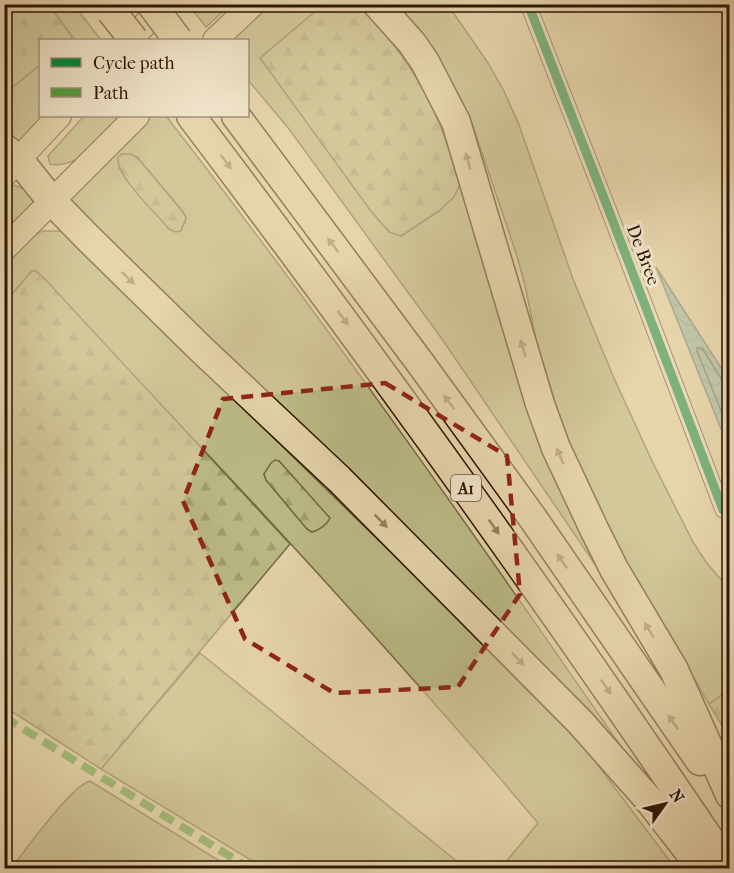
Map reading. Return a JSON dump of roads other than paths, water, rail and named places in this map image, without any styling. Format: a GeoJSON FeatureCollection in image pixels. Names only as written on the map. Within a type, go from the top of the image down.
{"type":"FeatureCollection","features":[{"type":"Feature","properties":{"kind":"highway"},"geometry":{"type":"LineString","coordinates":[[151,4],[177,39]]}},
{"type":"Feature","properties":{"kind":"highway"},"geometry":{"type":"LineString","coordinates":[[378,4],[412,43],[425,62],[456,122],[540,404],[556,448],[614,569],[674,670],[729,795]]}},
{"type":"Feature","properties":{"kind":"highway"},"geometry":{"type":"LineString","coordinates":[[109,8],[133,39]]}},
{"type":"Feature","properties":{"kind":"highway","name":"A1"},"geometry":{"type":"LineString","coordinates":[[192,117],[318,283],[477,502],[729,868]]}},
{"type":"Feature","properties":{"kind":"highway","name":"A1"},"geometry":{"type":"LineString","coordinates":[[237,117],[532,517],[729,805]]}},
{"type":"Feature","properties":{"kind":"highway"},"geometry":{"type":"LineString","coordinates":[[9,161],[339,479],[580,722],[648,798],[702,868]]}},
{"type":"Feature","properties":{"kind":"main road"},"geometry":{"type":"LineString","coordinates":[[130,39],[166,4]]}},
{"type":"Feature","properties":{"kind":"main road"},"geometry":{"type":"LineString","coordinates":[[216,39],[253,4]]}},
{"type":"Feature","properties":{"kind":"main road"},"geometry":{"type":"LineString","coordinates":[[9,161],[58,117]]}},
{"type":"Feature","properties":{"kind":"main road"},"geometry":{"type":"LineString","coordinates":[[4,249],[136,117]]}},
{"type":"Feature","properties":{"kind":"street","name":"De Bree"},"geometry":{"type":"LineString","coordinates":[[528,4],[727,514]]}},
{"type":"Feature","properties":{"kind":"water"},"geometry":{"type":"Polygon","coordinates":[[[656,267],[729,380],[729,449],[656,267]]]}}]}
